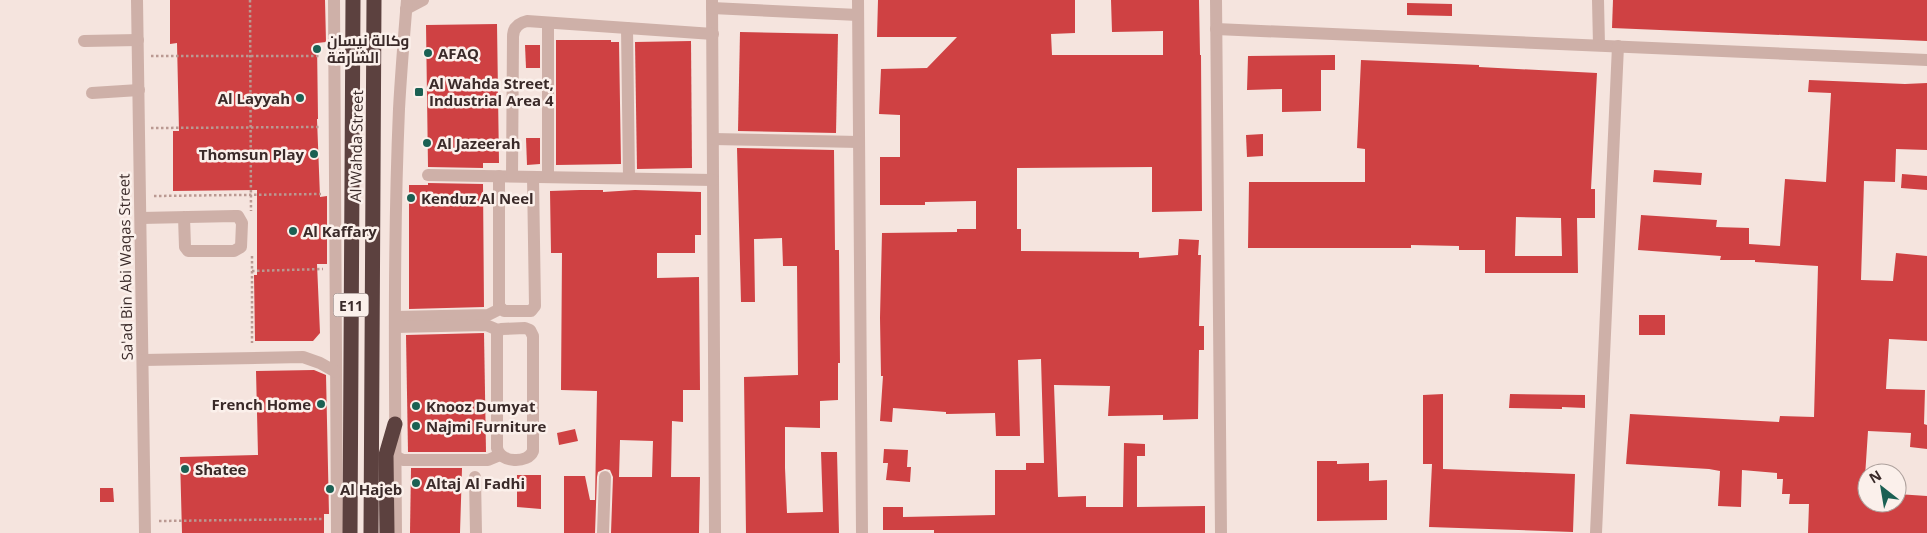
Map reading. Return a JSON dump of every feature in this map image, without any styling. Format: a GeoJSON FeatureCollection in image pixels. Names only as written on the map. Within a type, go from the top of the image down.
{"type":"FeatureCollection","features":[{"type":"Feature","properties":{"kind":"highway","name":"Al Wahda Street"},"geometry":{"type":"LineString","coordinates":[[350,533],[353,0]]}},
{"type":"Feature","properties":{"kind":"highway","name":"Al Wahda Street"},"geometry":{"type":"LineString","coordinates":[[371,533],[374,0]]}},
{"type":"Feature","properties":{"kind":"highway"},"geometry":{"type":"LineString","coordinates":[[387,533],[386,455],[395,424]]}},
{"type":"Feature","properties":{"kind":"street","name":"Sa'ad Bin Abi Waqas Street"},"geometry":{"type":"LineString","coordinates":[[137,0],[145,527]]}},
{"type":"Feature","properties":{"kind":"street"},"geometry":{"type":"LineString","coordinates":[[334,0],[337,533]]}},
{"type":"Feature","properties":{"kind":"street"},"geometry":{"type":"LineString","coordinates":[[396,533],[395,322],[399,111],[406,4],[423,0]]}},
{"type":"Feature","properties":{"kind":"street"},"geometry":{"type":"LineString","coordinates":[[858,0],[862,533]]}},
{"type":"Feature","properties":{"kind":"street"},"geometry":{"type":"LineString","coordinates":[[1216,0],[1221,533]]}},
{"type":"Feature","properties":{"kind":"street"},"geometry":{"type":"LineString","coordinates":[[1598,0],[1599,45]]}},
{"type":"Feature","properties":{"kind":"street"},"geometry":{"type":"LineString","coordinates":[[715,533],[712,4],[858,15]]}},
{"type":"Feature","properties":{"kind":"street"},"geometry":{"type":"LineString","coordinates":[[512,176],[513,32],[517,25],[522,22],[548,23],[713,34]]}},
{"type":"Feature","properties":{"kind":"street"},"geometry":{"type":"LineString","coordinates":[[548,23],[548,177]]}},
{"type":"Feature","properties":{"kind":"street"},"geometry":{"type":"LineString","coordinates":[[627,28],[629,178]]}},
{"type":"Feature","properties":{"kind":"street"},"geometry":{"type":"LineString","coordinates":[[1216,29],[1927,60]]}},
{"type":"Feature","properties":{"kind":"street"},"geometry":{"type":"LineString","coordinates":[[84,41],[138,40]]}},
{"type":"Feature","properties":{"kind":"street"},"geometry":{"type":"LineString","coordinates":[[1596,533],[1618,46]]}},
{"type":"Feature","properties":{"kind":"street"},"geometry":{"type":"LineString","coordinates":[[92,93],[139,90]]}},
{"type":"Feature","properties":{"kind":"street"},"geometry":{"type":"LineString","coordinates":[[713,139],[859,142]]}},
{"type":"Feature","properties":{"kind":"street"},"geometry":{"type":"LineString","coordinates":[[428,175],[713,180]]}},
{"type":"Feature","properties":{"kind":"street"},"geometry":{"type":"LineString","coordinates":[[499,176],[500,309]]}},
{"type":"Feature","properties":{"kind":"street"},"geometry":{"type":"LineString","coordinates":[[395,322],[488,315],[500,309],[504,311],[528,311],[535,306],[533,177]]}},
{"type":"Feature","properties":{"kind":"street"},"geometry":{"type":"LineString","coordinates":[[141,218],[184,217],[238,216],[242,223],[241,247],[234,252],[188,251],[185,248],[184,217]]}},
{"type":"Feature","properties":{"kind":"street"},"geometry":{"type":"LineString","coordinates":[[395,322],[486,325],[498,330],[501,328],[528,329],[532,332],[533,450],[530,457],[524,459],[506,459],[500,455],[497,448],[498,330]]}},
{"type":"Feature","properties":{"kind":"street"},"geometry":{"type":"LineString","coordinates":[[143,360],[303,357],[320,363],[336,372]]}},
{"type":"Feature","properties":{"kind":"street"},"geometry":{"type":"LineString","coordinates":[[395,456],[403,460],[488,460],[500,455]]}},
{"type":"Feature","properties":{"kind":"street"},"geometry":{"type":"LineString","coordinates":[[475,477],[476,533]]}},
{"type":"Feature","properties":{"kind":"street"},"geometry":{"type":"LineString","coordinates":[[603,533],[605,477]]}},
{"type":"Feature","properties":{"kind":"path"},"geometry":{"type":"LineString","coordinates":[[250,0],[251,214]]}},
{"type":"Feature","properties":{"kind":"path"},"geometry":{"type":"LineString","coordinates":[[138,56],[334,56]]}},
{"type":"Feature","properties":{"kind":"path"},"geometry":{"type":"LineString","coordinates":[[139,128],[335,127]]}},
{"type":"Feature","properties":{"kind":"path"},"geometry":{"type":"LineString","coordinates":[[140,196],[335,194]]}},
{"type":"Feature","properties":{"kind":"path"},"geometry":{"type":"LineString","coordinates":[[252,252],[252,358]]}},
{"type":"Feature","properties":{"kind":"path"},"geometry":{"type":"LineString","coordinates":[[252,272],[335,269]]}},
{"type":"Feature","properties":{"kind":"path"},"geometry":{"type":"LineString","coordinates":[[145,527],[337,519]]}},
{"type":"Feature","properties":{"kind":"building"},"geometry":{"type":"Polygon","coordinates":[[[170,0],[325,0],[326,42],[317,43],[317,119],[320,197],[327,196],[327,264],[317,264],[320,333],[313,341],[255,341],[254,275],[257,275],[257,190],[173,191],[173,131],[179,131],[177,43],[170,44],[170,0]]]}},
{"type":"Feature","properties":{"kind":"building"},"geometry":{"type":"Polygon","coordinates":[[[878,0],[1075,0],[1075,33],[1051,34],[1052,55],[1163,55],[1163,31],[1112,32],[1111,0],[1199,0],[1202,211],[1152,212],[1152,167],[1017,168],[1017,229],[1021,229],[1021,251],[1139,252],[1139,258],[1178,255],[1179,239],[1199,240],[1198,255],[1201,255],[1199,326],[1204,326],[1204,350],[1199,350],[1198,419],[1163,420],[1163,415],[1108,416],[1110,386],[1054,385],[1058,497],[1086,496],[1086,507],[1123,507],[1124,443],[1145,444],[1145,456],[1137,456],[1137,507],[1205,506],[1205,533],[934,533],[934,530],[883,530],[883,507],[903,507],[903,517],[995,515],[995,470],[1026,470],[1026,463],[1044,463],[1041,359],[1018,360],[1020,436],[996,436],[995,413],[946,414],[946,412],[893,408],[892,422],[880,421],[883,376],[881,376],[880,318],[882,233],[957,232],[957,229],[976,229],[976,201],[925,202],[925,205],[880,205],[880,157],[900,157],[900,115],[879,114],[881,69],[927,68],[957,37],[877,37],[878,0]]]}},
{"type":"Feature","properties":{"kind":"building"},"geometry":{"type":"Polygon","coordinates":[[[1613,0],[1927,0],[1927,41],[1612,28],[1613,0]]]}},
{"type":"Feature","properties":{"kind":"building"},"geometry":{"type":"Polygon","coordinates":[[[1407,3],[1452,4],[1452,16],[1407,15],[1407,3]]]}},
{"type":"Feature","properties":{"kind":"building"},"geometry":{"type":"Polygon","coordinates":[[[497,24],[499,163],[483,163],[483,168],[428,167],[426,25],[497,24]]]}},
{"type":"Feature","properties":{"kind":"building"},"geometry":{"type":"Polygon","coordinates":[[[740,32],[838,34],[836,133],[738,131],[740,32]]]}},
{"type":"Feature","properties":{"kind":"building"},"geometry":{"type":"Polygon","coordinates":[[[556,40],[611,40],[611,42],[619,42],[621,164],[556,165],[556,40]]]}},
{"type":"Feature","properties":{"kind":"building"},"geometry":{"type":"Polygon","coordinates":[[[691,41],[692,168],[637,169],[635,42],[691,41]]]}},
{"type":"Feature","properties":{"kind":"building"},"geometry":{"type":"Polygon","coordinates":[[[525,45],[540,45],[540,68],[526,68],[525,45]]]}},
{"type":"Feature","properties":{"kind":"building"},"geometry":{"type":"Polygon","coordinates":[[[1335,55],[1335,70],[1321,70],[1321,111],[1282,112],[1282,89],[1247,90],[1248,56],[1335,55]]]}},
{"type":"Feature","properties":{"kind":"building"},"geometry":{"type":"Polygon","coordinates":[[[1361,60],[1597,73],[1591,189],[1595,189],[1595,218],[1577,218],[1578,273],[1485,273],[1485,250],[1459,250],[1459,246],[1411,245],[1411,248],[1248,248],[1249,182],[1365,182],[1365,149],[1357,148],[1361,60]],[[1516,217],[1515,256],[1562,256],[1561,218],[1516,217]]]}},
{"type":"Feature","properties":{"kind":"building"},"geometry":{"type":"Polygon","coordinates":[[[1809,80],[1905,84],[1927,83],[1927,150],[1896,149],[1895,182],[1864,181],[1861,280],[1893,281],[1896,253],[1927,256],[1927,341],[1889,339],[1886,389],[1925,390],[1924,424],[1927,425],[1927,449],[1910,447],[1911,433],[1868,431],[1866,463],[1857,463],[1857,513],[1907,513],[1907,495],[1927,496],[1927,533],[1808,533],[1809,504],[1789,504],[1790,494],[1782,494],[1783,479],[1777,479],[1777,473],[1742,470],[1741,507],[1718,506],[1720,471],[1626,464],[1630,414],[1779,422],[1780,416],[1814,417],[1818,266],[1755,262],[1755,260],[1720,260],[1721,256],[1638,250],[1641,215],[1717,220],[1716,227],[1749,228],[1749,244],[1780,246],[1785,179],[1826,182],[1831,93],[1808,92],[1809,80]]]}},
{"type":"Feature","properties":{"kind":"building"},"geometry":{"type":"Polygon","coordinates":[[[1263,134],[1263,156],[1247,157],[1246,135],[1263,134]]]}},
{"type":"Feature","properties":{"kind":"building"},"geometry":{"type":"Polygon","coordinates":[[[526,138],[540,138],[540,164],[527,165],[526,138]]]}},
{"type":"Feature","properties":{"kind":"building"},"geometry":{"type":"Polygon","coordinates":[[[737,148],[834,150],[835,250],[839,250],[840,363],[838,363],[838,400],[820,401],[820,428],[785,427],[785,468],[787,513],[823,512],[821,452],[837,452],[839,533],[746,533],[744,377],[798,375],[797,266],[783,266],[782,238],[754,239],[755,302],[741,302],[737,148]]]}},
{"type":"Feature","properties":{"kind":"building"},"geometry":{"type":"Polygon","coordinates":[[[1654,170],[1702,173],[1701,185],[1653,182],[1654,170]]]}},
{"type":"Feature","properties":{"kind":"building"},"geometry":{"type":"Polygon","coordinates":[[[1902,174],[1927,176],[1927,190],[1901,188],[1902,174]]]}},
{"type":"Feature","properties":{"kind":"building"},"geometry":{"type":"Polygon","coordinates":[[[428,183],[483,184],[484,307],[409,309],[409,185],[428,185],[428,183]]]}},
{"type":"Feature","properties":{"kind":"building"},"geometry":{"type":"Polygon","coordinates":[[[603,190],[603,192],[635,190],[701,192],[701,235],[695,235],[695,253],[657,253],[657,278],[699,277],[700,390],[683,390],[683,422],[672,421],[671,477],[700,477],[699,533],[611,533],[613,477],[610,470],[605,469],[598,472],[597,477],[595,533],[564,533],[564,476],[585,476],[590,500],[595,500],[597,391],[561,390],[562,253],[551,253],[550,191],[603,190]],[[620,440],[619,477],[652,477],[653,441],[620,440]]]}},
{"type":"Feature","properties":{"kind":"building"},"geometry":{"type":"Polygon","coordinates":[[[1639,315],[1665,315],[1665,335],[1639,335],[1639,315]]]}},
{"type":"Feature","properties":{"kind":"building"},"geometry":{"type":"Polygon","coordinates":[[[484,333],[486,452],[408,452],[406,335],[484,333]]]}},
{"type":"Feature","properties":{"kind":"building"},"geometry":{"type":"Polygon","coordinates":[[[314,370],[326,375],[329,514],[324,514],[324,533],[182,533],[180,457],[258,455],[256,371],[314,370]]]}},
{"type":"Feature","properties":{"kind":"building"},"geometry":{"type":"Polygon","coordinates":[[[1443,394],[1443,469],[1575,474],[1573,532],[1429,527],[1432,464],[1423,464],[1423,395],[1443,394]]]}},
{"type":"Feature","properties":{"kind":"building"},"geometry":{"type":"Polygon","coordinates":[[[1510,394],[1585,395],[1585,408],[1509,408],[1510,394]]]}},
{"type":"Feature","properties":{"kind":"building"},"geometry":{"type":"Polygon","coordinates":[[[575,429],[578,441],[559,445],[557,433],[575,429]]]}},
{"type":"Feature","properties":{"kind":"building"},"geometry":{"type":"Polygon","coordinates":[[[884,449],[908,450],[907,467],[911,467],[910,482],[886,480],[888,463],[883,463],[884,449]]]}},
{"type":"Feature","properties":{"kind":"building"},"geometry":{"type":"Polygon","coordinates":[[[1317,461],[1337,461],[1337,464],[1369,463],[1369,481],[1387,480],[1387,520],[1317,521],[1317,461]]]}},
{"type":"Feature","properties":{"kind":"building"},"geometry":{"type":"Polygon","coordinates":[[[411,468],[462,468],[460,533],[410,533],[411,468]]]}},
{"type":"Feature","properties":{"kind":"building"},"geometry":{"type":"Polygon","coordinates":[[[517,475],[541,475],[541,509],[517,507],[517,475]]]}},
{"type":"Feature","properties":{"kind":"building"},"geometry":{"type":"Polygon","coordinates":[[[100,488],[113,488],[114,502],[100,502],[100,488]]]}},
{"type":"Feature","properties":{"kind":"place","name":"وكالة نيسان الشارقة"},"geometry":{"type":"Point","coordinates":[317,49]}},
{"type":"Feature","properties":{"kind":"place","name":"AFAQ"},"geometry":{"type":"Point","coordinates":[428,53]}},
{"type":"Feature","properties":{"kind":"place","name":"Al Wahda Street, Industrial Area 4"},"geometry":{"type":"Point","coordinates":[419,92]}},
{"type":"Feature","properties":{"kind":"place","name":"Al Layyah"},"geometry":{"type":"Point","coordinates":[300,98]}},
{"type":"Feature","properties":{"kind":"place","name":"Al Jazeerah"},"geometry":{"type":"Point","coordinates":[427,143]}},
{"type":"Feature","properties":{"kind":"place","name":"Thomsun Play"},"geometry":{"type":"Point","coordinates":[314,154]}},
{"type":"Feature","properties":{"kind":"place","name":"Kenduz Al Neel"},"geometry":{"type":"Point","coordinates":[411,198]}},
{"type":"Feature","properties":{"kind":"place","name":"Al Kaffary"},"geometry":{"type":"Point","coordinates":[293,231]}},
{"type":"Feature","properties":{"kind":"place","name":"French Home"},"geometry":{"type":"Point","coordinates":[321,404]}},
{"type":"Feature","properties":{"kind":"place","name":"Knooz Dumyat"},"geometry":{"type":"Point","coordinates":[416,406]}},
{"type":"Feature","properties":{"kind":"place","name":"Najmi Furniture"},"geometry":{"type":"Point","coordinates":[416,426]}},
{"type":"Feature","properties":{"kind":"place","name":"Shatee"},"geometry":{"type":"Point","coordinates":[185,469]}},
{"type":"Feature","properties":{"kind":"place","name":"Altaj Al Fadhi"},"geometry":{"type":"Point","coordinates":[416,483]}},
{"type":"Feature","properties":{"kind":"place","name":"Al Hajeb"},"geometry":{"type":"Point","coordinates":[330,489]}}]}
